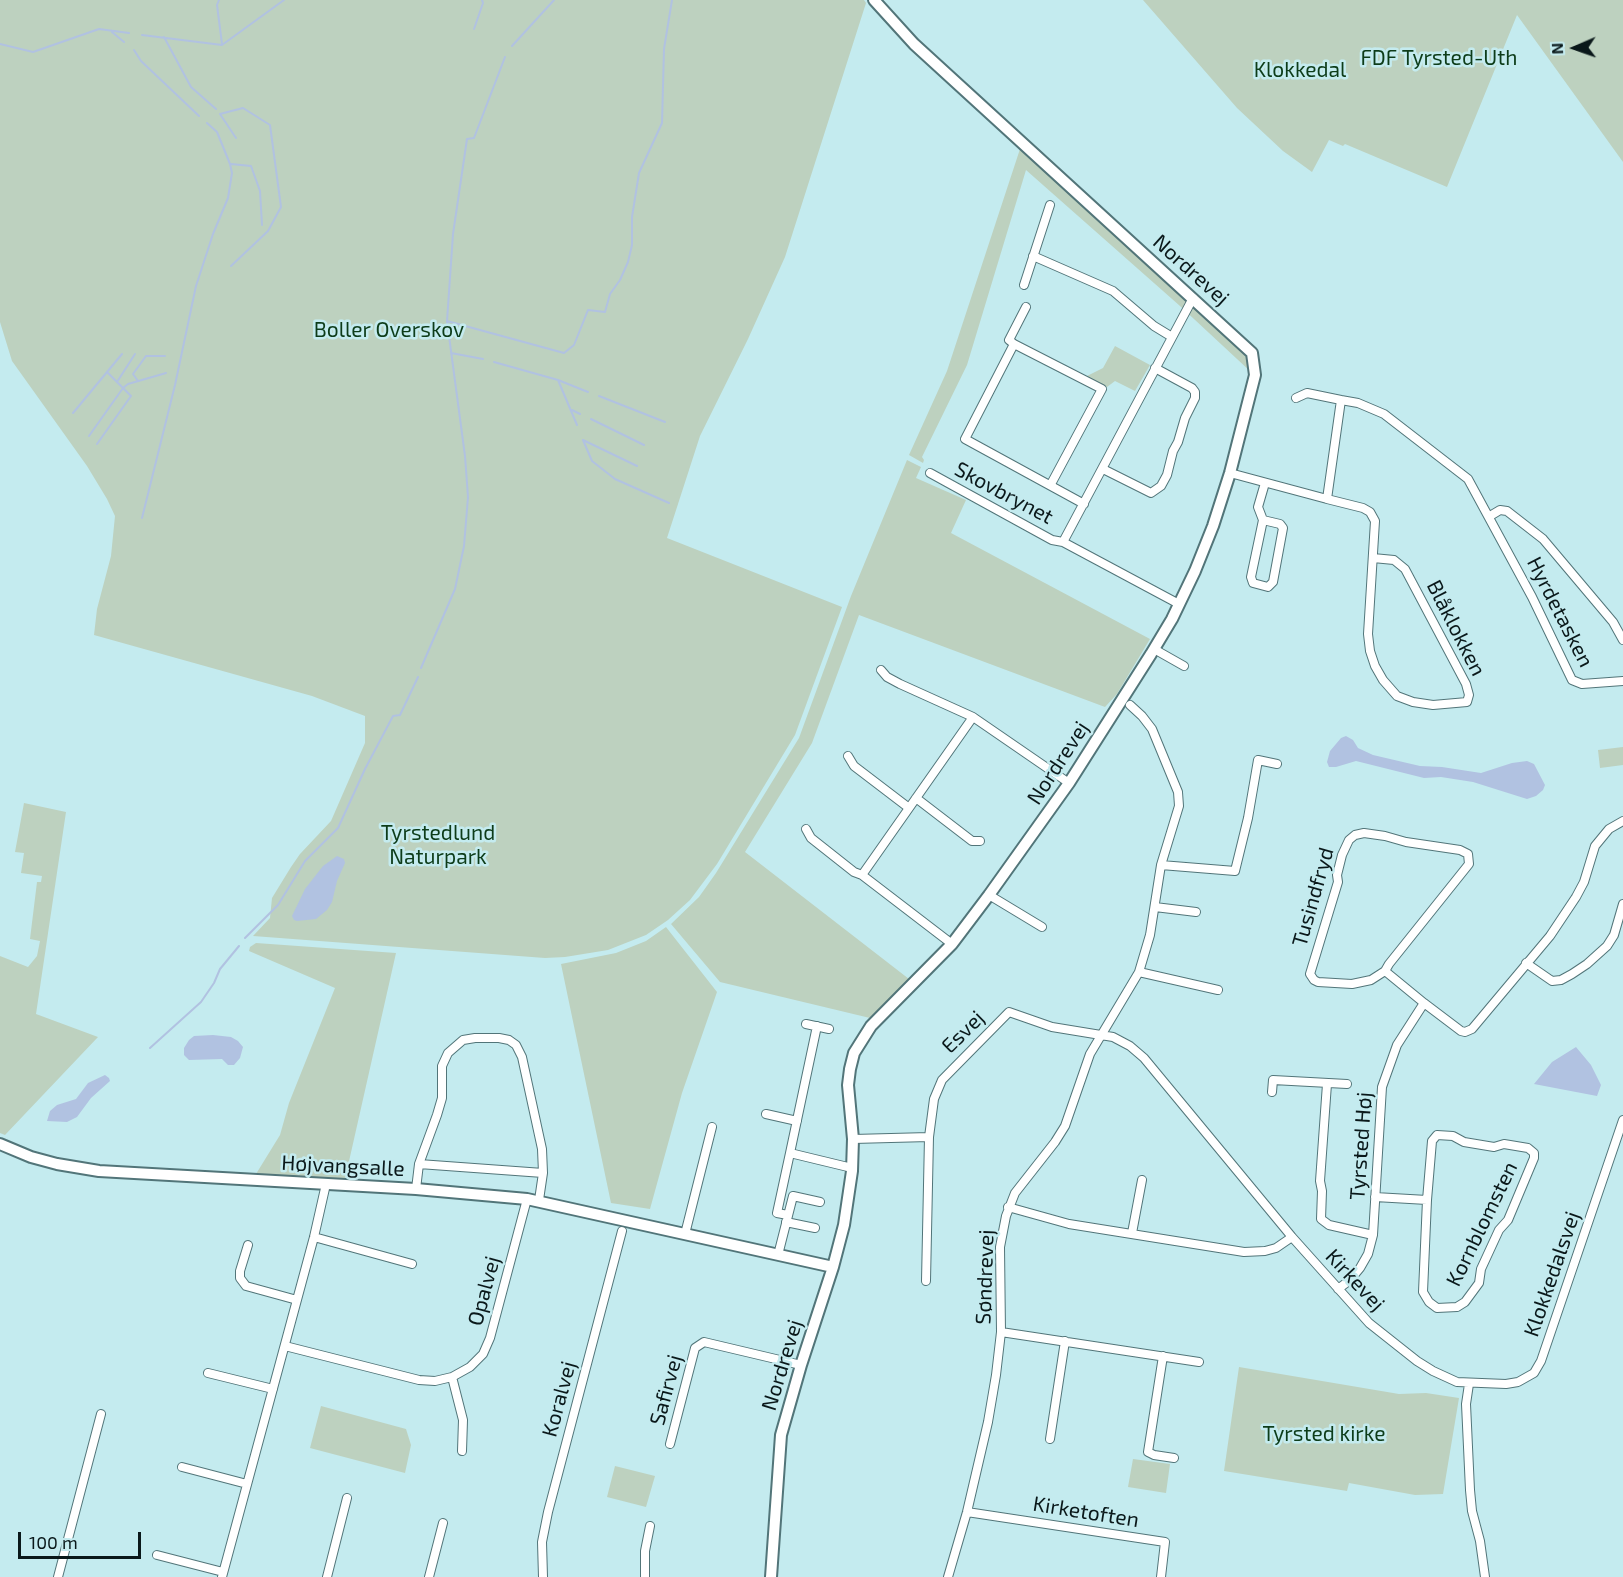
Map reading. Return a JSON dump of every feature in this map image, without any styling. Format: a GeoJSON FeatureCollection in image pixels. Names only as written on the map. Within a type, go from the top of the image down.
{"type":"FeatureCollection","features":[{"type":"Feature","properties":{"kind":"street","name":"Nordrevej"},"geometry":{"type":"LineString","coordinates":[[771,1577],[781,1435],[844,1225],[852,1168],[853,1139],[848,1085],[850,1069],[861,1039],[952,944],[989,895],[1069,783],[1154,649],[1179,604],[1213,526],[1230,473],[1255,375],[1252,353],[914,44],[874,0]]}},
{"type":"Feature","properties":{"kind":"street"},"geometry":{"type":"LineString","coordinates":[[1024,285],[1050,205]]}},
{"type":"Feature","properties":{"kind":"street"},"geometry":{"type":"LineString","coordinates":[[1034,256],[1113,291],[1154,326],[1172,337]]}},
{"type":"Feature","properties":{"kind":"street","name":"Skovbrynet"},"geometry":{"type":"LineString","coordinates":[[1063,542],[1193,298]]}},
{"type":"Feature","properties":{"kind":"street","name":"Skovbrynet"},"geometry":{"type":"LineString","coordinates":[[1026,307],[1009,340],[1102,389],[1051,484]]}},
{"type":"Feature","properties":{"kind":"street","name":"Skovbrynet"},"geometry":{"type":"LineString","coordinates":[[1014,344],[965,439],[1084,504]]}},
{"type":"Feature","properties":{"kind":"street"},"geometry":{"type":"LineString","coordinates":[[1103,469],[1151,493],[1161,486],[1167,475],[1169,461],[1195,398],[1195,392],[1192,388],[1155,368]]}},
{"type":"Feature","properties":{"kind":"street","name":"Hyrdetasken"},"geometry":{"type":"LineString","coordinates":[[1296,398],[1307,393],[1365,405],[1384,414],[1468,479],[1532,597],[1572,680],[1582,684],[1623,681]]}},
{"type":"Feature","properties":{"kind":"street"},"geometry":{"type":"LineString","coordinates":[[1230,473],[1327,499],[1341,400]]}},
{"type":"Feature","properties":{"kind":"street","name":"Skovbrynet"},"geometry":{"type":"LineString","coordinates":[[930,473],[1052,540],[1063,542],[1179,604]]}},
{"type":"Feature","properties":{"kind":"street"},"geometry":{"type":"LineString","coordinates":[[1263,520],[1280,524],[1283,528],[1273,582],[1268,587],[1253,583],[1251,577],[1263,520],[1258,507],[1265,483]]}},
{"type":"Feature","properties":{"kind":"street","name":"Blåklokken"},"geometry":{"type":"LineString","coordinates":[[1327,499],[1363,508],[1370,512],[1375,521],[1368,634],[1370,651],[1383,680],[1398,696],[1413,702],[1433,705],[1467,702],[1469,695],[1466,684],[1405,568],[1394,560],[1373,558]]}},
{"type":"Feature","properties":{"kind":"street","name":"Hyrdetasken"},"geometry":{"type":"LineString","coordinates":[[1490,516],[1500,510],[1507,511],[1543,540],[1614,622],[1623,640]]}},
{"type":"Feature","properties":{"kind":"street"},"geometry":{"type":"LineString","coordinates":[[1154,649],[1184,666]]}},
{"type":"Feature","properties":{"kind":"street"},"geometry":{"type":"LineString","coordinates":[[881,670],[887,677],[900,684],[973,717],[1069,783]]}},
{"type":"Feature","properties":{"kind":"street","name":"Søndrevej"},"geometry":{"type":"LineString","coordinates":[[948,1577],[968,1512],[988,1422],[1001,1332],[1000,1247],[1008,1207],[1015,1193],[1065,1126],[1090,1054],[1139,972],[1155,907],[1161,865],[1179,806],[1178,792],[1152,729],[1130,705]]}},
{"type":"Feature","properties":{"kind":"street"},"geometry":{"type":"LineString","coordinates":[[862,875],[973,717]]}},
{"type":"Feature","properties":{"kind":"street"},"geometry":{"type":"LineString","coordinates":[[848,756],[854,766],[909,808]]}},
{"type":"Feature","properties":{"kind":"street"},"geometry":{"type":"LineString","coordinates":[[1161,865],[1234,871],[1248,818],[1258,760],[1277,764]]}},
{"type":"Feature","properties":{"kind":"street"},"geometry":{"type":"LineString","coordinates":[[916,798],[972,841],[980,841]]}},
{"type":"Feature","properties":{"kind":"street"},"geometry":{"type":"LineString","coordinates":[[1385,971],[1461,1031],[1468,1032],[1550,936],[1584,882],[1594,846],[1609,828],[1623,821]]}},
{"type":"Feature","properties":{"kind":"street"},"geometry":{"type":"LineString","coordinates":[[806,829],[811,838],[854,872],[862,875],[952,944]]}},
{"type":"Feature","properties":{"kind":"street","name":"Tusindfryd"},"geometry":{"type":"LineString","coordinates":[[1364,833],[1466,852],[1470,857],[1469,864],[1385,971],[1371,980],[1352,984],[1318,982],[1310,974],[1338,882],[1337,874],[1342,855],[1349,840],[1355,835],[1364,833]]}},
{"type":"Feature","properties":{"kind":"street"},"geometry":{"type":"LineString","coordinates":[[989,895],[1042,927]]}},
{"type":"Feature","properties":{"kind":"street"},"geometry":{"type":"LineString","coordinates":[[1526,963],[1552,981],[1561,980],[1572,974],[1607,946],[1614,935],[1623,904]]}},
{"type":"Feature","properties":{"kind":"street"},"geometry":{"type":"LineString","coordinates":[[1155,907],[1196,912]]}},
{"type":"Feature","properties":{"kind":"street"},"geometry":{"type":"LineString","coordinates":[[1139,972],[1218,990]]}},
{"type":"Feature","properties":{"kind":"street","name":"Tyrsted Høj"},"geometry":{"type":"LineString","coordinates":[[1338,1289],[1350,1280],[1368,1254],[1373,1235],[1382,1087],[1396,1045],[1424,1003]]}},
{"type":"Feature","properties":{"kind":"street","name":"Esvej"},"geometry":{"type":"LineString","coordinates":[[926,1281],[929,1137],[934,1099],[942,1080],[1009,1012],[1052,1027],[1074,1032],[1103,1034]]}},
{"type":"Feature","properties":{"kind":"street"},"geometry":{"type":"LineString","coordinates":[[806,1024],[829,1029]]}},
{"type":"Feature","properties":{"kind":"street"},"geometry":{"type":"LineString","coordinates":[[815,1228],[787,1219],[777,1213],[802,1101],[801,1094],[818,1026]]}},
{"type":"Feature","properties":{"kind":"street","name":"Kirkevej"},"geometry":{"type":"LineString","coordinates":[[1103,1034],[1122,1042],[1144,1058],[1292,1237],[1369,1323],[1417,1361],[1449,1379],[1469,1384]]}},
{"type":"Feature","properties":{"kind":"street"},"geometry":{"type":"LineString","coordinates":[[416,1189],[419,1164],[442,1098],[442,1066],[448,1053],[463,1040],[499,1038],[509,1040],[516,1045],[522,1057],[542,1149],[543,1173],[539,1200]]}},
{"type":"Feature","properties":{"kind":"street"},"geometry":{"type":"LineString","coordinates":[[1272,1092],[1273,1080],[1347,1084]]}},
{"type":"Feature","properties":{"kind":"street"},"geometry":{"type":"LineString","coordinates":[[1327,1084],[1320,1181],[1322,1219],[1329,1225],[1373,1235]]}},
{"type":"Feature","properties":{"kind":"street"},"geometry":{"type":"LineString","coordinates":[[766,1114],[797,1121]]}},
{"type":"Feature","properties":{"kind":"street","name":"Klokkedalsvej"},"geometry":{"type":"LineString","coordinates":[[1469,1384],[1518,1382],[1534,1373],[1541,1361],[1623,1120]]}},
{"type":"Feature","properties":{"kind":"street"},"geometry":{"type":"LineString","coordinates":[[685,1234],[712,1127]]}},
{"type":"Feature","properties":{"kind":"street","name":"Kornblomsten"},"geometry":{"type":"LineString","coordinates":[[1437,1135],[1453,1136],[1464,1142],[1494,1147],[1504,1144],[1528,1148],[1534,1153],[1534,1158],[1508,1220],[1499,1230],[1481,1269],[1479,1283],[1465,1302],[1456,1307],[1437,1308],[1429,1302],[1423,1292],[1427,1200],[1432,1141],[1437,1135]]}},
{"type":"Feature","properties":{"kind":"street"},"geometry":{"type":"LineString","coordinates":[[853,1139],[929,1137]]}},
{"type":"Feature","properties":{"kind":"street","name":"Højvangsalle"},"geometry":{"type":"LineString","coordinates":[[0,1144],[31,1157],[88,1170],[416,1189],[527,1198],[833,1267]]}},
{"type":"Feature","properties":{"kind":"street"},"geometry":{"type":"LineString","coordinates":[[790,1153],[852,1168]]}},
{"type":"Feature","properties":{"kind":"street"},"geometry":{"type":"LineString","coordinates":[[419,1164],[543,1173]]}},
{"type":"Feature","properties":{"kind":"street"},"geometry":{"type":"LineString","coordinates":[[1132,1233],[1142,1180]]}},
{"type":"Feature","properties":{"kind":"street"},"geometry":{"type":"LineString","coordinates":[[158,1555],[223,1575],[326,1184]]}},
{"type":"Feature","properties":{"kind":"street"},"geometry":{"type":"LineString","coordinates":[[778,1255],[793,1196],[820,1202]]}},
{"type":"Feature","properties":{"kind":"street"},"geometry":{"type":"LineString","coordinates":[[1375,1197],[1427,1200]]}},
{"type":"Feature","properties":{"kind":"street","name":"Opalvej"},"geometry":{"type":"LineString","coordinates":[[285,1346],[418,1380],[435,1381],[452,1377],[470,1367],[483,1354],[490,1338],[527,1198]]}},
{"type":"Feature","properties":{"kind":"street"},"geometry":{"type":"LineString","coordinates":[[1008,1207],[1069,1224],[1244,1252],[1276,1248],[1292,1237]]}},
{"type":"Feature","properties":{"kind":"street","name":"Koralvej"},"geometry":{"type":"LineString","coordinates":[[543,1577],[542,1542],[548,1512],[622,1231]]}},
{"type":"Feature","properties":{"kind":"street"},"geometry":{"type":"LineString","coordinates":[[314,1236],[412,1264]]}},
{"type":"Feature","properties":{"kind":"street"},"geometry":{"type":"LineString","coordinates":[[248,1245],[240,1271],[240,1278],[246,1286],[297,1300]]}},
{"type":"Feature","properties":{"kind":"street"},"geometry":{"type":"LineString","coordinates":[[1001,1332],[1199,1362]]}},
{"type":"Feature","properties":{"kind":"street"},"geometry":{"type":"LineString","coordinates":[[1050,1439],[1065,1341]]}},
{"type":"Feature","properties":{"kind":"street","name":"Safirvej"},"geometry":{"type":"LineString","coordinates":[[670,1444],[695,1348],[704,1342],[801,1365]]}},
{"type":"Feature","properties":{"kind":"street"},"geometry":{"type":"LineString","coordinates":[[1163,1356],[1148,1452],[1174,1458]]}},
{"type":"Feature","properties":{"kind":"street"},"geometry":{"type":"LineString","coordinates":[[208,1372],[273,1389]]}},
{"type":"Feature","properties":{"kind":"street"},"geometry":{"type":"LineString","coordinates":[[452,1377],[463,1420],[462,1451]]}},
{"type":"Feature","properties":{"kind":"street"},"geometry":{"type":"LineString","coordinates":[[1469,1384],[1466,1404],[1470,1490],[1485,1577]]}},
{"type":"Feature","properties":{"kind":"street"},"geometry":{"type":"LineString","coordinates":[[57,1577],[101,1414]]}},
{"type":"Feature","properties":{"kind":"street"},"geometry":{"type":"LineString","coordinates":[[182,1467],[247,1484]]}},
{"type":"Feature","properties":{"kind":"street"},"geometry":{"type":"LineString","coordinates":[[327,1577],[347,1498]]}},
{"type":"Feature","properties":{"kind":"street","name":"Kirketoften"},"geometry":{"type":"LineString","coordinates":[[968,1512],[1165,1542],[1161,1577]]}},
{"type":"Feature","properties":{"kind":"street"},"geometry":{"type":"LineString","coordinates":[[429,1577],[443,1523]]}},
{"type":"Feature","properties":{"kind":"street"},"geometry":{"type":"LineString","coordinates":[[645,1577],[645,1551],[650,1526]]}},
{"type":"Feature","properties":{"kind":"green space","name":"Boller Overskov"},"geometry":{"type":"Polygon","coordinates":[[[0,0],[864,0],[866,3],[785,257],[700,436],[667,538],[842,607],[795,735],[717,864],[690,900],[668,920],[646,935],[608,950],[545,958],[253,936],[270,918],[272,898],[291,867],[331,821],[365,743],[365,716],[312,696],[94,635],[97,609],[111,556],[115,516],[87,466],[12,361],[0,322],[0,0]]]}},
{"type":"Feature","properties":{"kind":"green space"},"geometry":{"type":"Polygon","coordinates":[[[1143,0],[1623,0],[1623,162],[1517,15],[1447,187],[1345,144],[1343,146],[1329,140],[1312,172],[1283,151],[1237,108],[1143,0]]]}},
{"type":"Feature","properties":{"kind":"green space"},"geometry":{"type":"Polygon","coordinates":[[[1020,149],[1246,352],[1251,372],[1026,170],[967,365],[922,457],[923,463],[909,455],[947,371],[1020,149]]]}},
{"type":"Feature","properties":{"kind":"green space"},"geometry":{"type":"Polygon","coordinates":[[[1115,346],[1150,365],[1135,391],[1115,381],[1107,387],[1085,377],[1103,368],[1115,346]]]}},
{"type":"Feature","properties":{"kind":"green space"},"geometry":{"type":"Polygon","coordinates":[[[907,460],[921,467],[916,478],[966,500],[951,533],[1150,639],[1117,694],[1105,707],[859,615],[812,743],[745,852],[909,979],[870,1018],[720,982],[671,924],[699,897],[716,873],[799,738],[851,596],[907,460]]]}},
{"type":"Feature","properties":{"kind":"green space"},"geometry":{"type":"Polygon","coordinates":[[[1623,747],[1623,765],[1600,768],[1598,750],[1623,747]]]}},
{"type":"Feature","properties":{"kind":"green space"},"geometry":{"type":"Polygon","coordinates":[[[24,803],[66,812],[36,1014],[98,1037],[5,1135],[0,1133],[0,956],[28,967],[37,956],[40,941],[30,939],[37,882],[41,882],[42,876],[21,873],[24,853],[15,852],[24,803]]]}},
{"type":"Feature","properties":{"kind":"green space"},"geometry":{"type":"Polygon","coordinates":[[[666,927],[717,992],[682,1093],[650,1209],[611,1203],[561,964],[616,953],[646,941],[666,927]]]}},
{"type":"Feature","properties":{"kind":"green space"},"geometry":{"type":"Polygon","coordinates":[[[256,943],[396,953],[345,1179],[256,1174],[280,1135],[289,1103],[335,988],[249,951],[250,947],[256,943]]]}},
{"type":"Feature","properties":{"kind":"green space","name":"Tyrsted kirke"},"geometry":{"type":"Polygon","coordinates":[[[1239,1367],[1399,1394],[1426,1393],[1459,1398],[1443,1494],[1415,1495],[1349,1483],[1347,1491],[1224,1471],[1239,1367]]]}},
{"type":"Feature","properties":{"kind":"green space"},"geometry":{"type":"Polygon","coordinates":[[[321,1406],[406,1429],[411,1445],[405,1473],[310,1448],[321,1406]]]}},
{"type":"Feature","properties":{"kind":"green space"},"geometry":{"type":"Polygon","coordinates":[[[1133,1459],[1170,1464],[1166,1493],[1128,1487],[1133,1459]]]}},
{"type":"Feature","properties":{"kind":"green space"},"geometry":{"type":"Polygon","coordinates":[[[615,1466],[655,1476],[646,1507],[607,1497],[615,1466]]]}},
{"type":"Feature","properties":{"kind":"water"},"geometry":{"type":"Polygon","coordinates":[[[1346,736],[1353,740],[1358,748],[1373,755],[1420,766],[1481,773],[1512,763],[1527,761],[1534,764],[1545,785],[1536,796],[1527,799],[1473,782],[1441,777],[1424,778],[1356,761],[1329,767],[1327,762],[1330,751],[1341,738],[1346,736]]]}},
{"type":"Feature","properties":{"kind":"water"},"geometry":{"type":"Polygon","coordinates":[[[337,856],[344,859],[345,863],[337,881],[332,902],[327,910],[316,919],[294,920],[292,916],[305,889],[323,866],[337,856]]]}},
{"type":"Feature","properties":{"kind":"water"},"geometry":{"type":"Polygon","coordinates":[[[194,1036],[231,1037],[243,1047],[240,1058],[234,1065],[228,1065],[222,1059],[189,1060],[184,1055],[184,1048],[194,1036]]]}},
{"type":"Feature","properties":{"kind":"water"},"geometry":{"type":"Polygon","coordinates":[[[1576,1047],[1591,1065],[1601,1085],[1597,1096],[1534,1084],[1552,1062],[1576,1047]]]}},
{"type":"Feature","properties":{"kind":"water"},"geometry":{"type":"Polygon","coordinates":[[[105,1075],[110,1081],[91,1098],[77,1117],[67,1122],[47,1121],[50,1111],[57,1105],[76,1099],[88,1083],[105,1075]]]}},
{"type":"Feature","properties":{"kind":"waterway"},"geometry":{"type":"LineString","coordinates":[[219,0],[217,5],[222,44]]}},
{"type":"Feature","properties":{"kind":"waterway"},"geometry":{"type":"LineString","coordinates":[[142,35],[222,45],[284,0]]}},
{"type":"Feature","properties":{"kind":"waterway"},"geometry":{"type":"LineString","coordinates":[[474,29],[482,0]]}},
{"type":"Feature","properties":{"kind":"waterway"},"geometry":{"type":"LineString","coordinates":[[512,46],[554,0]]}},
{"type":"Feature","properties":{"kind":"waterway"},"geometry":{"type":"LineString","coordinates":[[447,321],[564,353],[574,345],[588,310],[605,312],[610,294],[620,280],[628,262],[632,245],[632,217],[639,173],[662,123],[664,49],[672,0]]}},
{"type":"Feature","properties":{"kind":"waterway"},"geometry":{"type":"LineString","coordinates":[[0,44],[33,52],[99,29],[129,33]]}},
{"type":"Feature","properties":{"kind":"waterway"},"geometry":{"type":"LineString","coordinates":[[112,32],[124,42]]}},
{"type":"Feature","properties":{"kind":"waterway"},"geometry":{"type":"LineString","coordinates":[[164,37],[191,87],[216,109]]}},
{"type":"Feature","properties":{"kind":"waterway"},"geometry":{"type":"LineString","coordinates":[[134,50],[141,61],[199,116]]}},
{"type":"Feature","properties":{"kind":"waterway"},"geometry":{"type":"LineString","coordinates":[[421,668],[455,589],[464,546],[468,497],[465,456],[447,321],[453,234],[467,139],[474,138],[505,57]]}},
{"type":"Feature","properties":{"kind":"waterway"},"geometry":{"type":"LineString","coordinates":[[231,266],[268,231],[281,207],[270,125],[243,108],[220,114],[236,138]]}},
{"type":"Feature","properties":{"kind":"waterway"},"geometry":{"type":"LineString","coordinates":[[142,518],[175,385],[196,286],[228,198],[232,173],[230,164],[217,132],[207,123]]}},
{"type":"Feature","properties":{"kind":"waterway"},"geometry":{"type":"LineString","coordinates":[[231,164],[251,166],[260,191],[262,225]]}},
{"type":"Feature","properties":{"kind":"waterway"},"geometry":{"type":"LineString","coordinates":[[451,353],[483,359]]}},
{"type":"Feature","properties":{"kind":"waterway"},"geometry":{"type":"LineString","coordinates":[[73,413],[122,354]]}},
{"type":"Feature","properties":{"kind":"waterway"},"geometry":{"type":"LineString","coordinates":[[117,382],[135,354]]}},
{"type":"Feature","properties":{"kind":"waterway"},"geometry":{"type":"LineString","coordinates":[[138,381],[133,374],[146,356],[165,356]]}},
{"type":"Feature","properties":{"kind":"waterway"},"geometry":{"type":"LineString","coordinates":[[494,362],[558,380],[577,425]]}},
{"type":"Feature","properties":{"kind":"waterway"},"geometry":{"type":"LineString","coordinates":[[97,444],[131,396],[107,372]]}},
{"type":"Feature","properties":{"kind":"waterway"},"geometry":{"type":"LineString","coordinates":[[89,436],[123,388],[128,384],[166,373]]}},
{"type":"Feature","properties":{"kind":"waterway"},"geometry":{"type":"LineString","coordinates":[[558,380],[588,392]]}},
{"type":"Feature","properties":{"kind":"waterway"},"geometry":{"type":"LineString","coordinates":[[599,396],[665,422]]}},
{"type":"Feature","properties":{"kind":"waterway"},"geometry":{"type":"LineString","coordinates":[[572,410],[580,414]]}},
{"type":"Feature","properties":{"kind":"waterway"},"geometry":{"type":"LineString","coordinates":[[591,419],[644,445]]}},
{"type":"Feature","properties":{"kind":"waterway"},"geometry":{"type":"LineString","coordinates":[[583,440],[592,461],[615,479],[669,503]]}},
{"type":"Feature","properties":{"kind":"waterway"},"geometry":{"type":"LineString","coordinates":[[583,440],[637,466]]}},
{"type":"Feature","properties":{"kind":"waterway"},"geometry":{"type":"LineString","coordinates":[[245,938],[278,905],[305,861],[338,828],[393,716],[400,715],[418,677]]}},
{"type":"Feature","properties":{"kind":"waterway"},"geometry":{"type":"LineString","coordinates":[[150,1048],[201,1002],[220,969],[239,946]]}},
{"type":"Feature","properties":{"kind":"park label","name":"FDF Tyrsted-Uth"},"geometry":{"type":"Point","coordinates":[1439,58]}},
{"type":"Feature","properties":{"kind":"park label","name":"Klokkedal"},"geometry":{"type":"Point","coordinates":[1300,70]}},
{"type":"Feature","properties":{"kind":"park label","name":"Tyrstedlund Naturpark"},"geometry":{"type":"Point","coordinates":[438,845]}}]}
